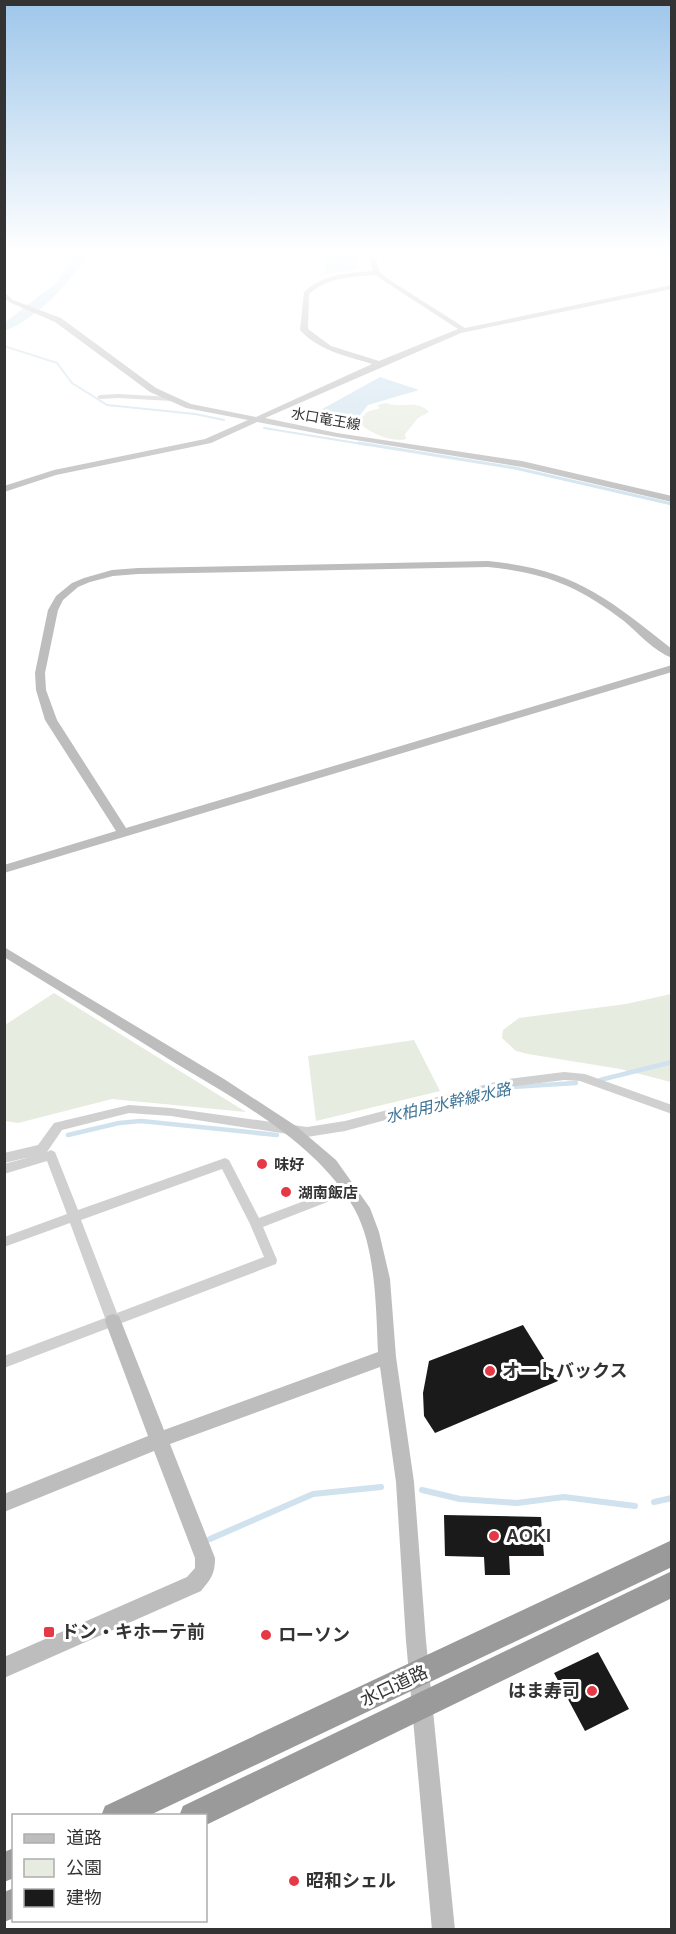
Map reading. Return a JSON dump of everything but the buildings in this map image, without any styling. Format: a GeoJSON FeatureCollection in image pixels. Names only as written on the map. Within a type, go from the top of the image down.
{"type":"FeatureCollection","features":[{"type":"Feature","properties":{"kind":"highway","name":"水口道路"},"geometry":{"type":"LineString","coordinates":[[117,1814],[672,1553]]}},
{"type":"Feature","properties":{"kind":"highway","name":"水口道路"},"geometry":{"type":"LineString","coordinates":[[195,1814],[672,1584]]}},
{"type":"Feature","properties":{"kind":"street","name":"水口竜王線"},"geometry":{"type":"LineString","coordinates":[[90,343],[153,390],[189,406],[337,435],[530,465],[672,499]]}},
{"type":"Feature","properties":{"kind":"street"},"geometry":{"type":"LineString","coordinates":[[322,343],[379,364]]}},
{"type":"Feature","properties":{"kind":"street"},"geometry":{"type":"LineString","coordinates":[[4,489],[65,470],[184,448],[208,441],[379,364],[431,343]]}},
{"type":"Feature","properties":{"kind":"street"},"geometry":{"type":"LineString","coordinates":[[100,397],[172,399]]}},
{"type":"Feature","properties":{"kind":"street"},"geometry":{"type":"LineString","coordinates":[[123,833],[51,720],[41,690],[43,656],[55,604],[75,585],[99,576],[138,571],[488,564],[516,566],[548,572],[584,588],[672,655]]}},
{"type":"Feature","properties":{"kind":"street"},"geometry":{"type":"LineString","coordinates":[[4,869],[672,668]]}},
{"type":"Feature","properties":{"kind":"street"},"geometry":{"type":"LineString","coordinates":[[4,951],[219,1083],[291,1131],[331,1164],[362,1208],[371,1232],[379,1267],[387,1357],[405,1482],[419,1674],[444,1929]]}},
{"type":"Feature","properties":{"kind":"street"},"geometry":{"type":"LineString","coordinates":[[4,1158],[42,1149],[58,1126],[129,1109],[171,1112],[308,1132],[334,1128],[507,1083],[564,1076],[581,1077],[672,1110]]}},
{"type":"Feature","properties":{"kind":"street"},"geometry":{"type":"LineString","coordinates":[[4,1169],[51,1155],[205,1558],[205,1572],[194,1584],[4,1668]]}},
{"type":"Feature","properties":{"kind":"street"},"geometry":{"type":"LineString","coordinates":[[4,1242],[225,1163],[256,1224],[271,1260],[4,1362]]}},
{"type":"Feature","properties":{"kind":"street"},"geometry":{"type":"LineString","coordinates":[[256,1224],[349,1189]]}},
{"type":"Feature","properties":{"kind":"street"},"geometry":{"type":"LineString","coordinates":[[4,1503],[159,1440],[387,1357]]}},
{"type":"Feature","properties":{"kind":"green space"},"geometry":{"type":"Polygon","coordinates":[[[386,403],[419,406],[429,412],[418,418],[405,434],[406,439],[387,438],[374,433],[358,422],[367,412],[380,408],[377,405],[386,403]]]}},
{"type":"Feature","properties":{"kind":"green space"},"geometry":{"type":"Polygon","coordinates":[[[54,993],[246,1112],[112,1099],[18,1123],[5,1121],[5,1025],[54,993]]]}},
{"type":"Feature","properties":{"kind":"green space"},"geometry":{"type":"Polygon","coordinates":[[[671,994],[671,1082],[620,1069],[516,1051],[502,1038],[503,1030],[519,1018],[626,1004],[671,994]]]}},
{"type":"Feature","properties":{"kind":"green space"},"geometry":{"type":"Polygon","coordinates":[[[414,1040],[440,1091],[316,1121],[308,1056],[414,1040]]]}},
{"type":"Feature","properties":{"kind":"water"},"geometry":{"type":"Polygon","coordinates":[[[380,377],[419,390],[368,405],[352,425],[318,419],[315,413],[380,377]]]}},
{"type":"Feature","properties":{"kind":"waterway"},"geometry":{"type":"LineString","coordinates":[[4,346],[57,363],[72,383],[107,405],[195,414],[224,420]]}},
{"type":"Feature","properties":{"kind":"waterway"},"geometry":{"type":"LineString","coordinates":[[264,428],[368,445]]}},
{"type":"Feature","properties":{"kind":"waterway"},"geometry":{"type":"LineString","coordinates":[[359,443],[515,468],[672,504]]}},
{"type":"Feature","properties":{"kind":"waterway","name":"水柏用水幹線水路"},"geometry":{"type":"LineString","coordinates":[[600,1080],[672,1062]]}},
{"type":"Feature","properties":{"kind":"waterway","name":"水柏用水幹線水路"},"geometry":{"type":"LineString","coordinates":[[485,1093],[512,1087],[576,1083]]}},
{"type":"Feature","properties":{"kind":"waterway","name":"水柏用水幹線水路"},"geometry":{"type":"LineString","coordinates":[[68,1135],[119,1123],[141,1121],[277,1135]]}},
{"type":"Feature","properties":{"kind":"waterway"},"geometry":{"type":"LineString","coordinates":[[210,1539],[313,1494],[381,1487]]}},
{"type":"Feature","properties":{"kind":"waterway"},"geometry":{"type":"LineString","coordinates":[[422,1490],[460,1499],[517,1503],[564,1497],[635,1506]]}},
{"type":"Feature","properties":{"kind":"waterway"},"geometry":{"type":"LineString","coordinates":[[654,1502],[672,1498]]}},
{"type":"Feature","properties":{"kind":"place","name":"味好"},"geometry":{"type":"Point","coordinates":[262,1164]}},
{"type":"Feature","properties":{"kind":"place","name":"湖南飯店"},"geometry":{"type":"Point","coordinates":[286,1192]}},
{"type":"Feature","properties":{"kind":"place","name":"オートバックス"},"geometry":{"type":"Point","coordinates":[490,1371]}},
{"type":"Feature","properties":{"kind":"place","name":"AOKI"},"geometry":{"type":"Point","coordinates":[494,1536]}},
{"type":"Feature","properties":{"kind":"place","name":"ドン・キホーテ前"},"geometry":{"type":"Point","coordinates":[49,1632]}},
{"type":"Feature","properties":{"kind":"place","name":"ローソン"},"geometry":{"type":"Point","coordinates":[266,1635]}},
{"type":"Feature","properties":{"kind":"place","name":"はま寿司"},"geometry":{"type":"Point","coordinates":[592,1691]}},
{"type":"Feature","properties":{"kind":"place","name":"昭和シェル"},"geometry":{"type":"Point","coordinates":[294,1881]}}]}
